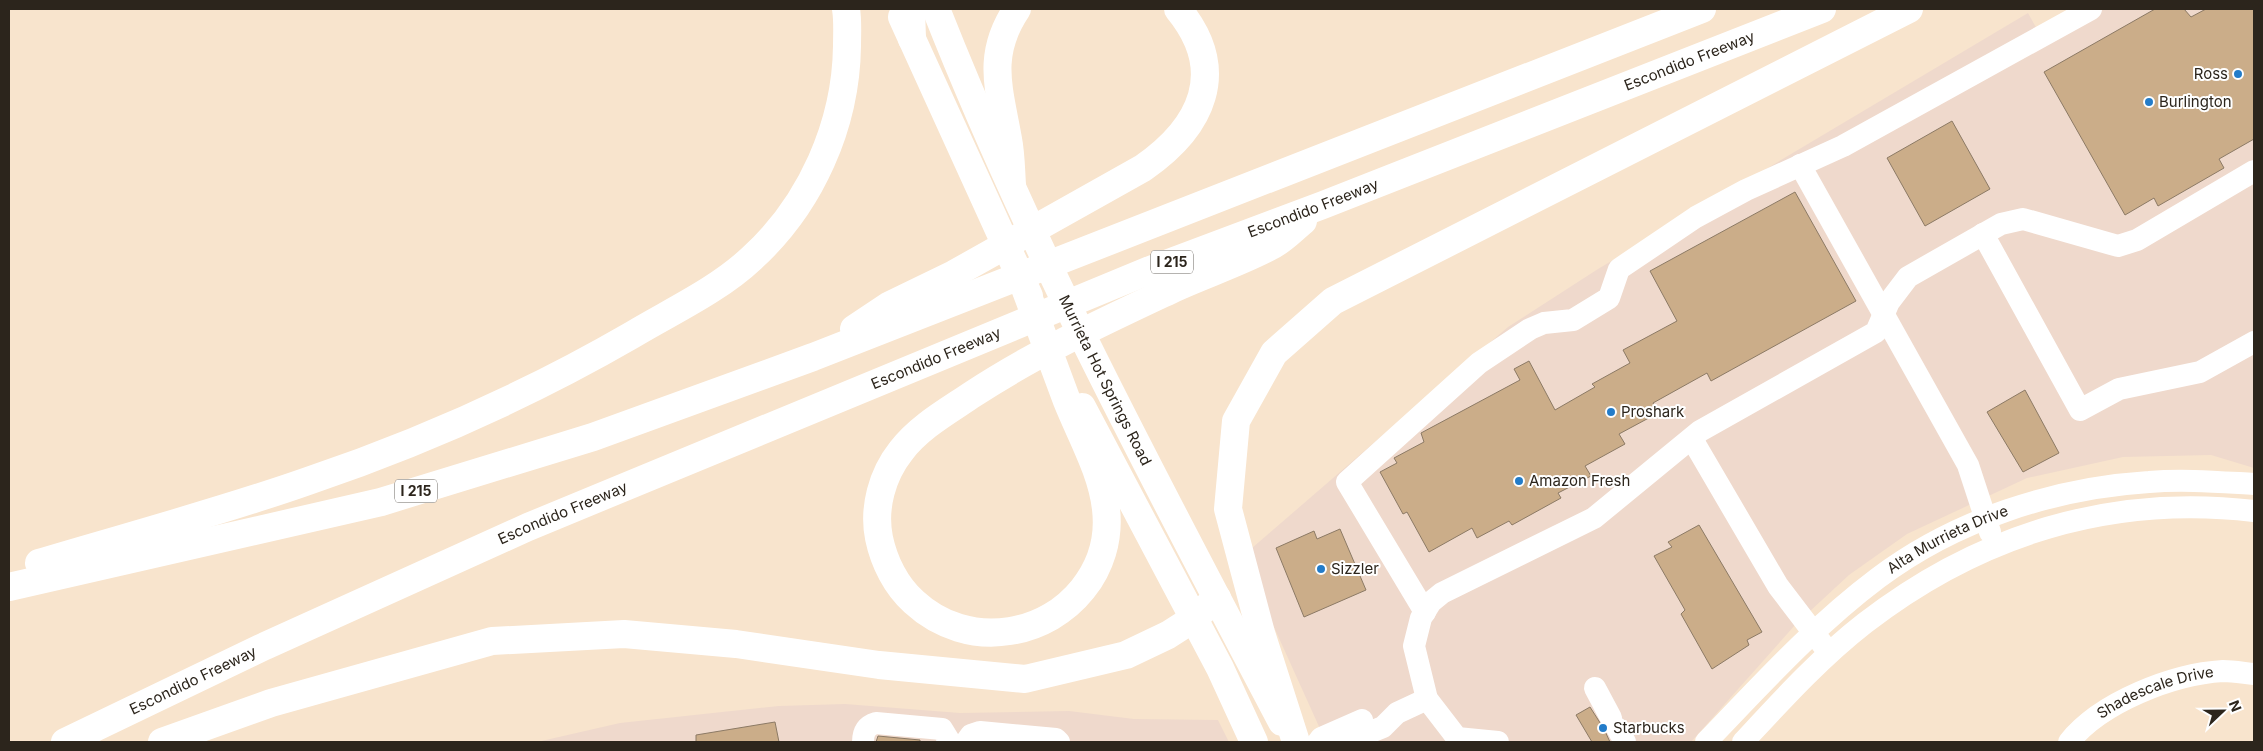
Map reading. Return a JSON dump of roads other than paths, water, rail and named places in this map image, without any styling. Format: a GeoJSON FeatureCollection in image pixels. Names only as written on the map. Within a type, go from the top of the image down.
{"type":"FeatureCollection","features":[{"type":"Feature","properties":{"kind":"main road"},"geometry":{"type":"LineString","coordinates":[[9,573],[183,522],[309,481],[446,428],[590,359],[713,288],[752,258],[789,218],[818,170],[836,123],[847,71],[846,9]]}},
{"type":"Feature","properties":{"kind":"main road"},"geometry":{"type":"LineString","coordinates":[[898,9],[1025,288],[1073,400],[1100,483],[1106,508],[1105,543],[1101,560],[1086,587],[1065,607],[1049,618],[1021,630],[1002,633],[964,630],[938,620],[907,596],[895,579],[880,541],[877,523],[883,483],[892,463],[902,449],[926,426],[989,384],[1094,326],[1273,245],[1323,205]]}},
{"type":"Feature","properties":{"kind":"main road"},"geometry":{"type":"LineString","coordinates":[[911,9],[912,39]]}},
{"type":"Feature","properties":{"kind":"main road","name":"Murrieta Hot Springs Road"},"geometry":{"type":"LineString","coordinates":[[936,9],[1012,185],[1109,389],[1294,742]]}},
{"type":"Feature","properties":{"kind":"main road"},"geometry":{"type":"LineString","coordinates":[[1012,185],[1009,141],[996,75],[999,44],[1006,26],[1017,9]]}},
{"type":"Feature","properties":{"kind":"main road"},"geometry":{"type":"LineString","coordinates":[[813,357],[890,305],[954,274],[1143,168],[1163,154],[1189,126],[1205,84],[1204,66],[1195,34],[1178,9]]}},
{"type":"Feature","properties":{"kind":"main road","name":"I 215"},"geometry":{"type":"LineString","coordinates":[[9,587],[381,502],[593,437],[813,357],[1702,9]]}},
{"type":"Feature","properties":{"kind":"main road","name":"Escondido Freeway"},"geometry":{"type":"LineString","coordinates":[[65,742],[265,646],[528,527],[1150,270],[1323,205],[1822,9]]}},
{"type":"Feature","properties":{"kind":"main road"},"geometry":{"type":"LineString","coordinates":[[1294,742],[1261,633],[1228,509],[1236,421],[1274,353],[1333,301],[1909,9]]}},
{"type":"Feature","properties":{"kind":"main road","name":"Murrieta Hot Springs Road"},"geometry":{"type":"LineString","coordinates":[[1073,400],[1220,668],[1254,742]]}},
{"type":"Feature","properties":{"kind":"main road"},"geometry":{"type":"LineString","coordinates":[[162,742],[271,703],[492,641],[624,634],[736,644],[879,665],[1025,679],[1126,655],[1168,635],[1217,598]]}},
{"type":"Feature","properties":{"kind":"street"},"geometry":{"type":"LineString","coordinates":[[1425,612],[1347,482],[1479,363],[1530,329],[1544,324],[1573,320],[1609,298],[1619,269],[1696,217],[1800,165],[1843,146],[2091,9]]}},
{"type":"Feature","properties":{"kind":"street"},"geometry":{"type":"LineString","coordinates":[[1800,165],[1968,465],[1995,545]]}},
{"type":"Feature","properties":{"kind":"street"},"geometry":{"type":"LineString","coordinates":[[1498,742],[1456,738],[1427,699],[1414,646],[1425,612],[1431,602],[1442,593],[1594,518],[1700,431],[1876,332],[1889,302],[1908,277],[2001,224],[2023,220],[2093,241],[2118,246],[2137,240],[2254,171]]}},
{"type":"Feature","properties":{"kind":"street"},"geometry":{"type":"LineString","coordinates":[[1983,234],[2080,410],[2119,389],[2200,372],[2254,342]]}},
{"type":"Feature","properties":{"kind":"street"},"geometry":{"type":"LineString","coordinates":[[1692,439],[1778,586],[1829,654]]}},
{"type":"Feature","properties":{"kind":"street","name":"Alta Murrieta Drive"},"geometry":{"type":"LineString","coordinates":[[1706,742],[1813,632],[1880,577],[1933,544],[1985,519],[2048,498],[2111,486],[2190,480],[2254,484]]}},
{"type":"Feature","properties":{"kind":"street","name":"Alta Murrieta Drive"},"geometry":{"type":"LineString","coordinates":[[1743,742],[1829,654],[1865,623],[1916,588],[1995,545],[2061,523],[2127,510],[2187,508],[2254,511]]}},
{"type":"Feature","properties":{"kind":"street","name":"Shadescale Drive"},"geometry":{"type":"LineString","coordinates":[[2068,742],[2105,710],[2157,684],[2223,671],[2254,674]]}},
{"type":"Feature","properties":{"kind":"street"},"geometry":{"type":"LineString","coordinates":[[1595,688],[1618,729]]}},
{"type":"Feature","properties":{"kind":"street"},"geometry":{"type":"LineString","coordinates":[[1318,742],[1321,738],[1378,714],[1396,713],[1427,699]]}},
{"type":"Feature","properties":{"kind":"street"},"geometry":{"type":"LineString","coordinates":[[1346,742],[1384,726],[1396,713]]}},
{"type":"Feature","properties":{"kind":"street"},"geometry":{"type":"LineString","coordinates":[[863,742],[863,734],[869,725],[876,723],[942,729],[950,742]]}},
{"type":"Feature","properties":{"kind":"street"},"geometry":{"type":"LineString","coordinates":[[966,742],[971,735],[980,732],[1056,740],[1059,742]]}},
{"type":"Feature","properties":{"kind":"place","name":"Ross"},"geometry":{"type":"Point","coordinates":[2238,74]}},
{"type":"Feature","properties":{"kind":"place","name":"Burlington"},"geometry":{"type":"Point","coordinates":[2149,102]}},
{"type":"Feature","properties":{"kind":"place","name":"Proshark"},"geometry":{"type":"Point","coordinates":[1611,412]}},
{"type":"Feature","properties":{"kind":"place","name":"Amazon Fresh"},"geometry":{"type":"Point","coordinates":[1519,481]}},
{"type":"Feature","properties":{"kind":"place","name":"Sizzler"},"geometry":{"type":"Point","coordinates":[1321,569]}},
{"type":"Feature","properties":{"kind":"place","name":"Starbucks"},"geometry":{"type":"Point","coordinates":[1603,728]}}]}
